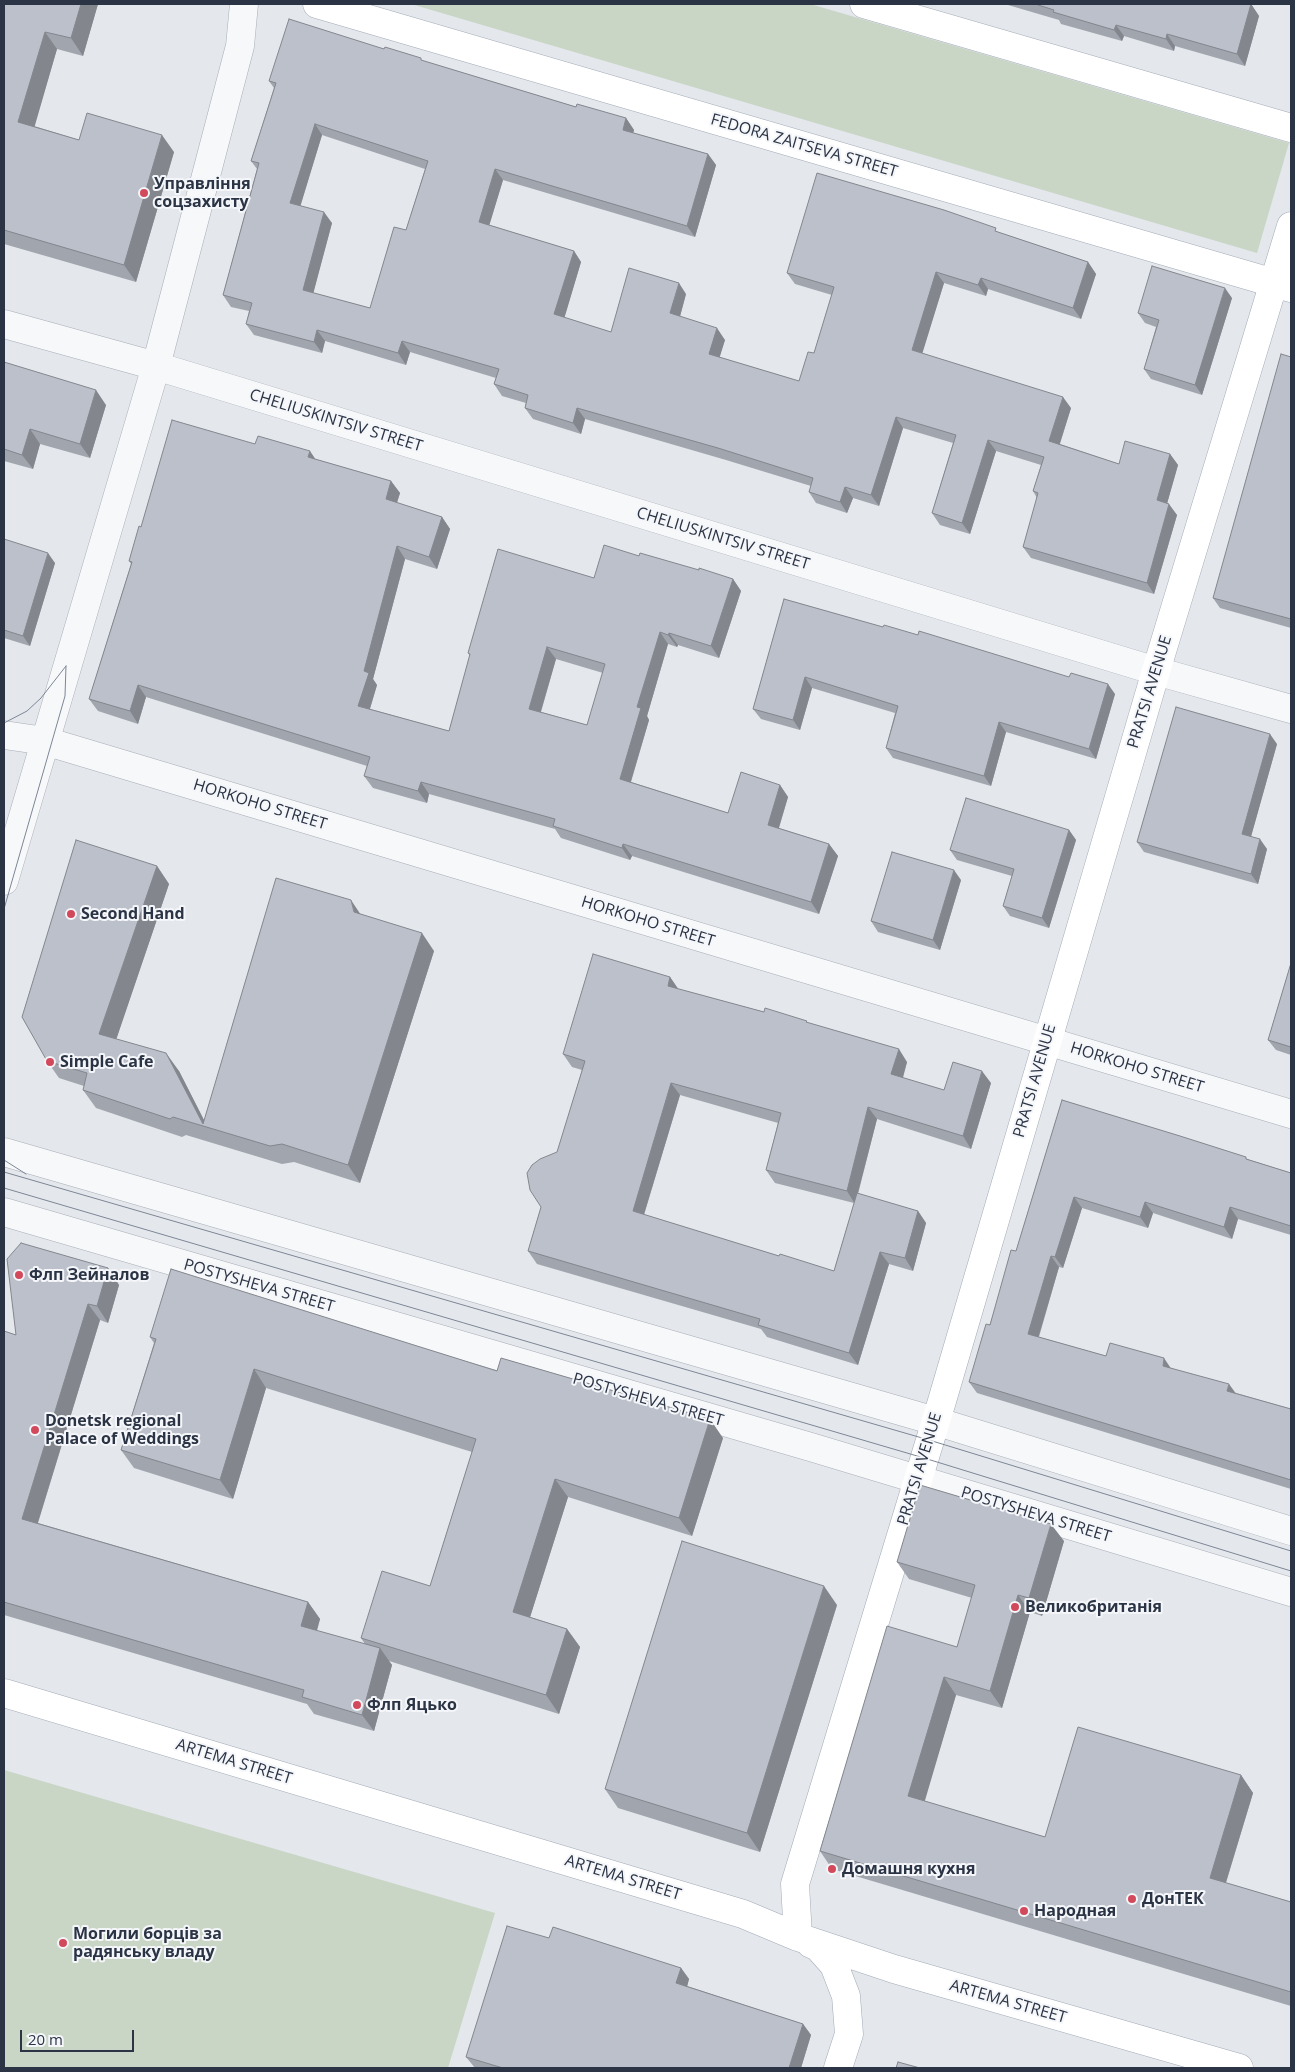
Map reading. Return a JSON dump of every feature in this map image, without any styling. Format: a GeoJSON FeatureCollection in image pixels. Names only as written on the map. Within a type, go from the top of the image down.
{"type":"FeatureCollection","features":[{"type":"Feature","properties":{"kind":"main road","name":"FEDORA ZAITSEVA STREET"},"geometry":{"type":"LineString","coordinates":[[317,4],[1283,286]]}},
{"type":"Feature","properties":{"kind":"main road"},"geometry":{"type":"LineString","coordinates":[[864,4],[1291,128]]}},
{"type":"Feature","properties":{"kind":"main road","name":"PRATSI AVENUE"},"geometry":{"type":"LineString","coordinates":[[798,1938],[795,1884],[935,1422],[1156,671],[1283,286],[1291,226]]}},
{"type":"Feature","properties":{"kind":"main road","name":"ARTEMA STREET"},"geometry":{"type":"LineString","coordinates":[[4,1693],[743,1914],[798,1938],[894,1970],[1239,2068]]}},
{"type":"Feature","properties":{"kind":"main road"},"geometry":{"type":"LineString","coordinates":[[798,1938],[818,1948],[834,1965],[846,1996],[849,2034],[838,2068]]}},
{"type":"Feature","properties":{"kind":"street"},"geometry":{"type":"LineString","coordinates":[[4,881],[156,366],[240,46],[244,4]]}},
{"type":"Feature","properties":{"kind":"street","name":"CHELIUSKINTSIV STREET"},"geometry":{"type":"LineString","coordinates":[[4,324],[156,366],[1156,671],[1291,709]]}},
{"type":"Feature","properties":{"kind":"street","name":"HORKOHO STREET"},"geometry":{"type":"LineString","coordinates":[[4,735],[44,741],[1291,1114]]}},
{"type":"Feature","properties":{"kind":"street"},"geometry":{"type":"LineString","coordinates":[[4,1152],[935,1422],[1291,1530]]}},
{"type":"Feature","properties":{"kind":"street","name":"POSTYSHEVA STREET"},"geometry":{"type":"LineString","coordinates":[[4,1212],[917,1479],[1291,1592]]}},
{"type":"Feature","properties":{"kind":"green space"},"geometry":{"type":"Polygon","coordinates":[[[411,4],[810,4],[1289,143],[1257,253],[411,4]]]}},
{"type":"Feature","properties":{"kind":"green space"},"geometry":{"type":"Polygon","coordinates":[[[4,1770],[495,1913],[448,2068],[4,2068],[4,1770]]]}},
{"type":"Feature","properties":{"kind":"building"},"geometry":{"type":"Polygon","coordinates":[[[4,4],[81,4],[71,38],[45,32],[18,122],[79,140],[87,113],[162,135],[124,265],[4,230],[4,4]]]}},
{"type":"Feature","properties":{"kind":"building"},"geometry":{"type":"Polygon","coordinates":[[[1035,4],[1251,4],[1237,54],[1167,34],[1166,39],[1116,25],[1114,30],[1053,12],[1054,10],[1035,4]]]}},
{"type":"Feature","properties":{"kind":"building"},"geometry":{"type":"Polygon","coordinates":[[[289,19],[576,107],[577,104],[626,118],[623,130],[708,154],[687,226],[495,169],[479,222],[574,251],[554,314],[611,332],[629,268],[679,283],[670,313],[717,328],[709,354],[799,381],[808,352],[814,353],[834,287],[787,273],[817,173],[944,210],[996,228],[995,231],[1088,262],[1073,308],[981,278],[978,285],[936,272],[912,350],[1063,397],[1049,441],[1119,464],[1125,441],[1170,454],[1157,500],[1169,504],[1147,583],[1023,547],[1038,493],[1033,491],[1044,457],[988,440],[962,523],[932,513],[956,435],[896,417],[871,495],[845,487],[840,502],[809,492],[813,478],[718,448],[577,408],[573,423],[525,408],[528,395],[494,384],[499,369],[402,341],[398,353],[317,330],[314,342],[246,324],[252,303],[223,295],[259,163],[251,161],[276,83],[269,81],[289,19]],[[315,124],[290,203],[324,212],[303,290],[370,308],[394,227],[406,230],[428,161],[315,124]]]}},
{"type":"Feature","properties":{"kind":"building"},"geometry":{"type":"Polygon","coordinates":[[[1152,266],[1225,288],[1195,385],[1144,369],[1159,320],[1138,313],[1152,266]]]}},
{"type":"Feature","properties":{"kind":"building"},"geometry":{"type":"Polygon","coordinates":[[[1281,354],[1291,357],[1291,619],[1213,598],[1281,354]]]}},
{"type":"Feature","properties":{"kind":"building"},"geometry":{"type":"Polygon","coordinates":[[[4,362],[96,390],[80,444],[30,429],[22,455],[4,449],[4,362]]]}},
{"type":"Feature","properties":{"kind":"building"},"geometry":{"type":"Polygon","coordinates":[[[172,420],[255,444],[258,436],[310,451],[308,457],[391,481],[386,499],[442,517],[429,557],[397,546],[364,671],[369,673],[358,706],[449,731],[470,654],[468,653],[498,549],[594,578],[604,545],[639,556],[640,553],[699,570],[699,568],[733,579],[711,646],[660,632],[637,707],[641,708],[620,779],[728,813],[741,772],[780,785],[768,825],[829,844],[811,902],[623,844],[622,848],[553,826],[555,819],[421,782],[418,791],[364,776],[370,757],[138,685],[130,711],[89,699],[132,562],[129,561],[139,526],[141,527],[172,420]],[[547,647],[529,709],[587,725],[605,664],[547,647]]]}},
{"type":"Feature","properties":{"kind":"building"},"geometry":{"type":"Polygon","coordinates":[[[4,539],[48,553],[23,636],[4,630],[4,539]]]}},
{"type":"Feature","properties":{"kind":"building"},"geometry":{"type":"Polygon","coordinates":[[[784,599],[883,627],[884,625],[918,635],[919,631],[1069,677],[1071,673],[1108,684],[1089,749],[999,722],[984,776],[886,748],[898,706],[805,677],[793,720],[753,709],[784,599]]]}},
{"type":"Feature","properties":{"kind":"building"},"geometry":{"type":"Polygon","coordinates":[[[1176,707],[1270,734],[1242,834],[1260,839],[1251,874],[1137,842],[1176,707]]]}},
{"type":"Feature","properties":{"kind":"building"},"geometry":{"type":"Polygon","coordinates":[[[966,798],[1069,830],[1042,918],[1003,906],[1014,869],[950,850],[966,798]]]}},
{"type":"Feature","properties":{"kind":"building"},"geometry":{"type":"Polygon","coordinates":[[[76,840],[157,866],[99,1034],[166,1053],[203,1124],[276,878],[351,900],[354,912],[422,933],[348,1165],[282,1144],[270,1146],[173,1117],[170,1119],[83,1090],[87,1073],[47,1061],[22,1017],[76,840]]]}},
{"type":"Feature","properties":{"kind":"building"},"geometry":{"type":"Polygon","coordinates":[[[892,852],[954,870],[933,940],[871,921],[892,852]]]}},
{"type":"Feature","properties":{"kind":"building"},"geometry":{"type":"Polygon","coordinates":[[[593,954],[670,977],[668,986],[764,1012],[765,1008],[899,1049],[891,1074],[944,1090],[953,1062],[982,1071],[963,1136],[868,1107],[847,1191],[766,1170],[781,1113],[671,1083],[633,1211],[834,1271],[857,1193],[918,1211],[905,1258],[880,1252],[849,1353],[758,1325],[760,1319],[528,1251],[541,1207],[530,1190],[527,1173],[532,1165],[540,1159],[557,1152],[585,1061],[563,1054],[593,954]]]}},
{"type":"Feature","properties":{"kind":"building"},"geometry":{"type":"Polygon","coordinates":[[[1291,963],[1291,1047],[1268,1040],[1291,963]]]}},
{"type":"Feature","properties":{"kind":"building"},"geometry":{"type":"Polygon","coordinates":[[[1062,1100],[1246,1157],[1246,1159],[1291,1173],[1291,1226],[1230,1207],[1224,1227],[1145,1202],[1140,1217],[1074,1197],[1055,1257],[1051,1256],[1028,1334],[1106,1356],[1110,1343],[1164,1358],[1163,1366],[1229,1384],[1227,1391],[1291,1409],[1291,1480],[969,1382],[986,1324],[990,1325],[1011,1250],[1016,1251],[1062,1100]]]}},
{"type":"Feature","properties":{"kind":"building"},"geometry":{"type":"Polygon","coordinates":[[[21,1243],[108,1268],[97,1306],[88,1304],[22,1519],[308,1602],[301,1626],[380,1648],[362,1715],[302,1697],[304,1690],[4,1602],[4,1331],[16,1335],[7,1259],[21,1243]]]}},
{"type":"Feature","properties":{"kind":"building"},"geometry":{"type":"Polygon","coordinates":[[[171,1269],[497,1371],[501,1358],[710,1419],[679,1518],[555,1479],[513,1612],[567,1629],[546,1695],[361,1638],[382,1571],[430,1586],[476,1439],[254,1369],[220,1480],[121,1450],[156,1339],[150,1337],[171,1269]]]}},
{"type":"Feature","properties":{"kind":"building"},"geometry":{"type":"Polygon","coordinates":[[[920,1485],[1051,1524],[1029,1598],[1018,1595],[990,1691],[944,1677],[908,1796],[1045,1837],[1078,1727],[1241,1775],[1210,1878],[1291,1902],[1291,1992],[820,1851],[887,1626],[957,1647],[975,1585],[897,1562],[920,1485]]]}},
{"type":"Feature","properties":{"kind":"building"},"geometry":{"type":"Polygon","coordinates":[[[682,1541],[824,1586],[747,1833],[605,1789],[682,1541]]]}},
{"type":"Feature","properties":{"kind":"building"},"geometry":{"type":"Polygon","coordinates":[[[507,1926],[549,1938],[553,1927],[681,1968],[676,1983],[803,2024],[789,2068],[503,2068],[466,2057],[507,1926]]]}},
{"type":"Feature","properties":{"kind":"building"},"geometry":{"type":"Polygon","coordinates":[[[898,2062],[920,2068],[896,2068],[898,2062]]]}},
{"type":"Feature","properties":{"kind":"tram line"},"geometry":{"type":"LineString","coordinates":[[4,723],[27,711],[41,698],[66,666]]}},
{"type":"Feature","properties":{"kind":"tram line"},"geometry":{"type":"LineString","coordinates":[[4,909],[65,696],[66,666]]}},
{"type":"Feature","properties":{"kind":"tram line"},"geometry":{"type":"LineString","coordinates":[[4,1160],[26,1174]]}},
{"type":"Feature","properties":{"kind":"tram line"},"geometry":{"type":"LineString","coordinates":[[4,1172],[929,1440],[1291,1551]]}},
{"type":"Feature","properties":{"kind":"tram line"},"geometry":{"type":"LineString","coordinates":[[4,1188],[924,1458],[1291,1571]]}},
{"type":"Feature","properties":{"kind":"place","name":"Управління соцзахисту"},"geometry":{"type":"Point","coordinates":[144,193]}},
{"type":"Feature","properties":{"kind":"place","name":"Second Hand"},"geometry":{"type":"Point","coordinates":[71,914]}},
{"type":"Feature","properties":{"kind":"place","name":"Simple Cafe"},"geometry":{"type":"Point","coordinates":[50,1062]}},
{"type":"Feature","properties":{"kind":"place","name":"Флп Зейналов"},"geometry":{"type":"Point","coordinates":[19,1275]}},
{"type":"Feature","properties":{"kind":"place","name":"Donetsk regional Palace of Weddings"},"geometry":{"type":"Point","coordinates":[35,1430]}},
{"type":"Feature","properties":{"kind":"place","name":"Великобританія"},"geometry":{"type":"Point","coordinates":[1015,1607]}},
{"type":"Feature","properties":{"kind":"place","name":"Флп Яцько"},"geometry":{"type":"Point","coordinates":[357,1705]}},
{"type":"Feature","properties":{"kind":"place","name":"Домашня кухня"},"geometry":{"type":"Point","coordinates":[832,1869]}},
{"type":"Feature","properties":{"kind":"place","name":"ДонТЕК"},"geometry":{"type":"Point","coordinates":[1132,1899]}},
{"type":"Feature","properties":{"kind":"place","name":"Народная"},"geometry":{"type":"Point","coordinates":[1024,1911]}},
{"type":"Feature","properties":{"kind":"place","name":"Могили борців за радянську владу"},"geometry":{"type":"Point","coordinates":[63,1943]}}]}
